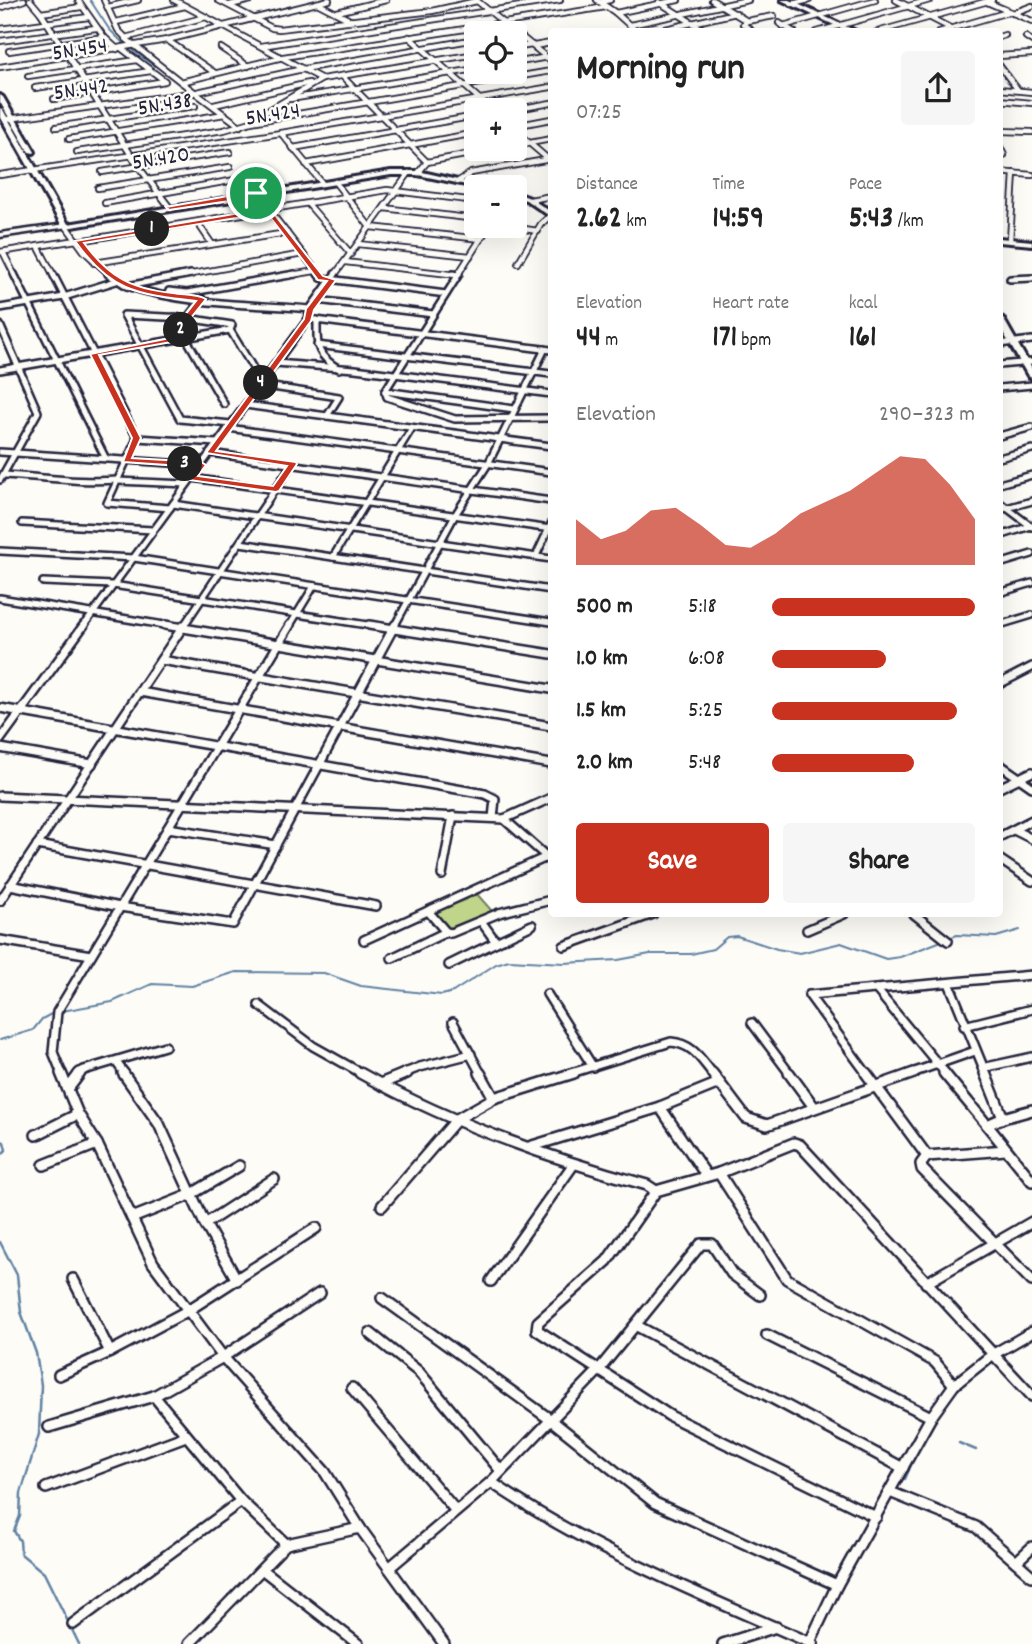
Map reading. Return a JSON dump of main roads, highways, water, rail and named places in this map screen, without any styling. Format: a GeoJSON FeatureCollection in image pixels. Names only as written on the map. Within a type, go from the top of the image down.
{"type":"FeatureCollection","features":[{"type":"Feature","properties":{"kind":"main road"},"geometry":{"type":"LineString","coordinates":[[784,0],[846,28]]}},
{"type":"Feature","properties":{"kind":"main road"},"geometry":{"type":"LineString","coordinates":[[0,97],[67,224],[391,173],[416,172]]}},
{"type":"Feature","properties":{"kind":"main road"},"geometry":{"type":"LineString","coordinates":[[0,110],[9,118]]}},
{"type":"Feature","properties":{"kind":"main road"},"geometry":{"type":"LineString","coordinates":[[257,194],[385,172],[416,172],[464,182]]}},
{"type":"Feature","properties":{"kind":"main road"},"geometry":{"type":"LineString","coordinates":[[459,181],[464,182]]}},
{"type":"Feature","properties":{"kind":"main road"},"geometry":{"type":"LineString","coordinates":[[527,197],[548,207]]}},
{"type":"Feature","properties":{"kind":"main road"},"geometry":{"type":"LineString","coordinates":[[533,199],[548,212]]}},
{"type":"Feature","properties":{"kind":"main road"},"geometry":{"type":"LineString","coordinates":[[1003,241],[1032,244]]}},
{"type":"Feature","properties":{"kind":"main road"},"geometry":{"type":"LineString","coordinates":[[1003,241],[1032,244]]}},
{"type":"Feature","properties":{"kind":"main road"},"geometry":{"type":"LineString","coordinates":[[1003,326],[1012,343],[1028,363],[1032,376]]}},
{"type":"Feature","properties":{"kind":"waterway"},"geometry":{"type":"LineString","coordinates":[[90,0],[109,29],[125,45]]}},
{"type":"Feature","properties":{"kind":"waterway"},"geometry":{"type":"LineString","coordinates":[[130,48],[154,66]]}},
{"type":"Feature","properties":{"kind":"waterway"},"geometry":{"type":"LineString","coordinates":[[949,938],[957,935],[996,937],[1020,930]]}},
{"type":"Feature","properties":{"kind":"waterway"},"geometry":{"type":"LineString","coordinates":[[62,1011],[112,1002],[152,984],[192,986],[236,972],[324,973],[361,986],[442,995],[453,992],[496,964],[509,960],[564,963],[618,960],[650,954],[691,954],[713,949],[727,937],[737,936],[777,949],[800,953],[841,943],[886,959],[900,957],[944,940]]}},
{"type":"Feature","properties":{"kind":"waterway"},"geometry":{"type":"LineString","coordinates":[[0,1040],[33,1030],[42,1019],[53,1013]]}},
{"type":"Feature","properties":{"kind":"waterway"},"geometry":{"type":"LineString","coordinates":[[0,1140],[4,1142],[6,1150],[0,1156]]}},
{"type":"Feature","properties":{"kind":"waterway"},"geometry":{"type":"LineString","coordinates":[[0,1242],[17,1275],[21,1312],[36,1353],[41,1385],[39,1434],[21,1493],[20,1516],[14,1531],[20,1541],[21,1554],[44,1573],[79,1644]]}},
{"type":"Feature","properties":{"kind":"waterway"},"geometry":{"type":"LineString","coordinates":[[959,1443],[976,1450]]}},
{"type":"Feature","properties":{"kind":"waterway"},"geometry":{"type":"LineString","coordinates":[[915,1456],[918,1450]]}},
{"type":"Feature","properties":{"kind":"waterway"},"geometry":{"type":"LineString","coordinates":[[905,1479],[914,1458]]}}]}
